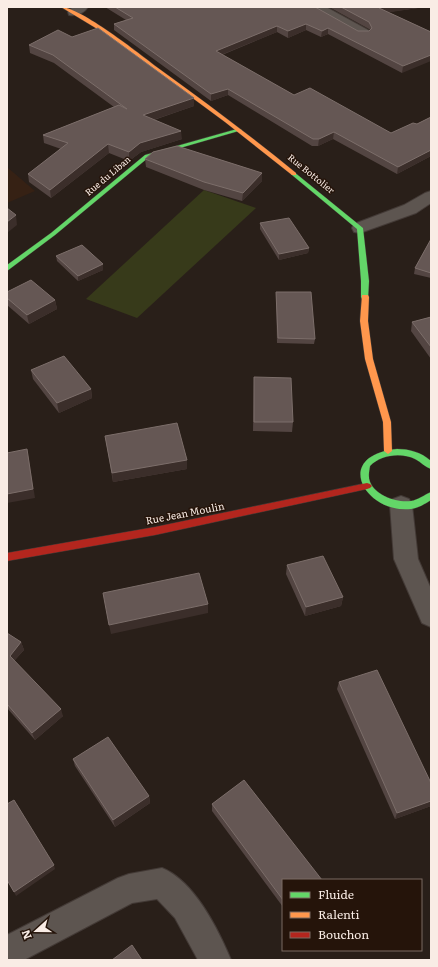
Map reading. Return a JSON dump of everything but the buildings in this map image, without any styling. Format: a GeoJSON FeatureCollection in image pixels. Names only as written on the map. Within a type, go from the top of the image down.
{"type":"FeatureCollection","features":[{"type":"Feature","properties":{"kind":"street"},"geometry":{"type":"LineString","coordinates":[[320,7],[318,8],[363,33]]}},
{"type":"Feature","properties":{"kind":"street","name":"Rue Bottolier"},"geometry":{"type":"LineString","coordinates":[[73,9],[239,130],[305,181],[360,228]]}},
{"type":"Feature","properties":{"kind":"street","name":"Rue du Liban"},"geometry":{"type":"LineString","coordinates":[[7,269],[53,234],[147,156],[239,130]]}},
{"type":"Feature","properties":{"kind":"street"},"geometry":{"type":"LineString","coordinates":[[388,451],[388,422],[370,359],[364,322],[366,281],[360,228],[410,209],[431,196]]}},
{"type":"Feature","properties":{"kind":"street"},"geometry":{"type":"LineString","coordinates":[[431,466],[420,456],[410,452],[399,450],[388,451],[378,454],[370,460],[365,468],[364,477],[367,486],[372,493],[390,504],[400,506],[412,505],[423,502],[431,496]]}},
{"type":"Feature","properties":{"kind":"street","name":"Rue Jean Moulin"},"geometry":{"type":"LineString","coordinates":[[7,556],[155,530],[367,486]]}},
{"type":"Feature","properties":{"kind":"street"},"geometry":{"type":"LineString","coordinates":[[400,506],[406,559],[431,616]]}},
{"type":"Feature","properties":{"kind":"street"},"geometry":{"type":"LineString","coordinates":[[7,952],[129,889],[162,883],[186,907],[215,960]]}},
{"type":"Feature","properties":{"kind":"shaded area"},"geometry":{"type":"Polygon","coordinates":[[[7,167],[35,191],[7,203],[7,167]]]}},
{"type":"Feature","properties":{"kind":"green space"},"geometry":{"type":"Polygon","coordinates":[[[204,190],[256,208],[137,318],[86,299],[204,190]]]}},
{"type":"Feature","properties":{"kind":"traffic: fast"},"geometry":{"type":"LineString","coordinates":[[7,269],[53,234],[147,156],[239,130]]}},
{"type":"Feature","properties":{"kind":"traffic: fast"},"geometry":{"type":"LineString","coordinates":[[294,174],[360,228],[365,297]]}},
{"type":"Feature","properties":{"kind":"traffic: fast"},"geometry":{"type":"LineString","coordinates":[[431,466],[420,457],[409,453],[397,452],[378,455],[367,464],[364,475],[366,483],[377,496],[394,504],[411,505],[419,503],[431,496]]}},
{"type":"Feature","properties":{"kind":"traffic: slow"},"geometry":{"type":"LineString","coordinates":[[64,7],[101,29],[135,53],[227,121],[294,174]]}},
{"type":"Feature","properties":{"kind":"traffic: slow"},"geometry":{"type":"LineString","coordinates":[[365,297],[364,321],[369,359],[387,422],[388,451]]}},
{"type":"Feature","properties":{"kind":"traffic: jam"},"geometry":{"type":"LineString","coordinates":[[7,557],[155,531],[367,486]]}}]}
